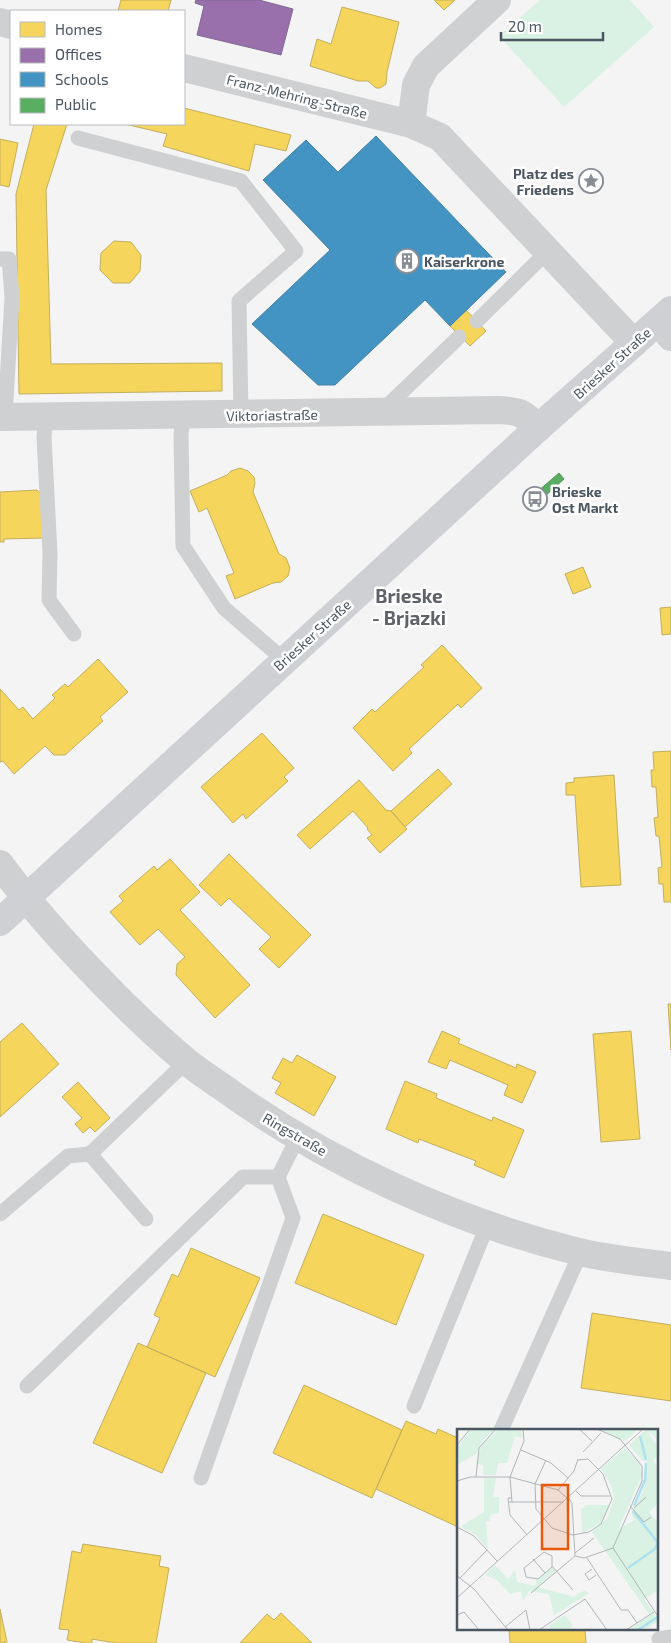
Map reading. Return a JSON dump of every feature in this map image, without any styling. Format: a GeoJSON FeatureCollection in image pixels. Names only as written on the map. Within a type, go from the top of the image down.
{"type":"FeatureCollection","features":[{"type":"Feature","properties":{"kind":"main road","name":"Briesker Straße"},"geometry":{"type":"LineString","coordinates":[[0,922],[538,428],[634,343],[667,323]]}},
{"type":"Feature","properties":{"kind":"street"},"geometry":{"type":"LineString","coordinates":[[497,0],[426,66],[416,85],[411,124],[440,137],[634,343]]}},
{"type":"Feature","properties":{"kind":"street","name":"Franz-Mehring-Straße"},"geometry":{"type":"LineString","coordinates":[[185,68],[411,124]]}},
{"type":"Feature","properties":{"kind":"street","name":"Viktoriastraße"},"geometry":{"type":"LineString","coordinates":[[3,417],[514,411],[527,416],[538,428]]}},
{"type":"Feature","properties":{"kind":"street","name":"Ringstraße"},"geometry":{"type":"LineString","coordinates":[[0,864],[47,923],[123,1006],[186,1061],[254,1110],[298,1137],[396,1187],[487,1226],[581,1252],[671,1266]]}},
{"type":"Feature","properties":{"kind":"lane"},"geometry":{"type":"LineString","coordinates":[[78,138],[241,181],[296,251],[239,301],[241,415]]}},
{"type":"Feature","properties":{"kind":"lane"},"geometry":{"type":"LineString","coordinates":[[477,321],[548,251]]}},
{"type":"Feature","properties":{"kind":"lane"},"geometry":{"type":"LineString","coordinates":[[0,259],[9,259],[12,297],[3,417]]}},
{"type":"Feature","properties":{"kind":"lane"},"geometry":{"type":"LineString","coordinates":[[379,413],[459,337]]}},
{"type":"Feature","properties":{"kind":"lane"},"geometry":{"type":"LineString","coordinates":[[183,416],[181,435],[183,546],[224,608],[284,660]]}},
{"type":"Feature","properties":{"kind":"lane"},"geometry":{"type":"LineString","coordinates":[[46,417],[44,437],[50,552],[48,600],[74,634]]}},
{"type":"Feature","properties":{"kind":"lane"},"geometry":{"type":"LineString","coordinates":[[0,1214],[68,1156],[90,1154],[186,1061]]}},
{"type":"Feature","properties":{"kind":"lane"},"geometry":{"type":"LineString","coordinates":[[201,1478],[293,1218],[278,1177],[298,1137]]}},
{"type":"Feature","properties":{"kind":"lane"},"geometry":{"type":"LineString","coordinates":[[90,1154],[146,1219]]}},
{"type":"Feature","properties":{"kind":"lane"},"geometry":{"type":"LineString","coordinates":[[27,1386],[243,1177],[278,1177]]}},
{"type":"Feature","properties":{"kind":"lane"},"geometry":{"type":"LineString","coordinates":[[414,1406],[487,1226]]}},
{"type":"Feature","properties":{"kind":"lane"},"geometry":{"type":"LineString","coordinates":[[501,1429],[581,1252]]}},
{"type":"Feature","properties":{"kind":"green space"},"geometry":{"type":"Polygon","coordinates":[[[540,0],[630,0],[654,27],[564,107],[499,36],[540,0]]]}},
{"type":"Feature","properties":{"kind":"building: Homes"},"geometry":{"type":"Polygon","coordinates":[[[121,0],[171,0],[168,10],[118,10],[121,0]]]}},
{"type":"Feature","properties":{"kind":"building: Homes"},"geometry":{"type":"Polygon","coordinates":[[[434,0],[455,0],[444,10],[434,0]]]}},
{"type":"Feature","properties":{"kind":"building: Homes"},"geometry":{"type":"Polygon","coordinates":[[[342,7],[399,22],[386,84],[380,88],[376,88],[368,81],[358,81],[310,66],[317,39],[331,44],[342,7]]]}},
{"type":"Feature","properties":{"kind":"building: Homes"},"geometry":{"type":"Polygon","coordinates":[[[185,108],[291,135],[286,151],[255,144],[249,171],[163,146],[167,134],[129,125],[185,125],[185,108]]]}},
{"type":"Feature","properties":{"kind":"building: Homes"},"geometry":{"type":"Polygon","coordinates":[[[34,125],[67,125],[46,190],[51,364],[222,363],[222,391],[19,394],[16,194],[34,125]]]}},
{"type":"Feature","properties":{"kind":"building: Homes"},"geometry":{"type":"Polygon","coordinates":[[[0,139],[18,143],[9,187],[0,185],[0,139]]]}},
{"type":"Feature","properties":{"kind":"building: Homes"},"geometry":{"type":"Polygon","coordinates":[[[114,241],[131,242],[141,255],[140,271],[130,283],[113,283],[100,270],[101,253],[114,241]]]}},
{"type":"Feature","properties":{"kind":"building: Homes"},"geometry":{"type":"Polygon","coordinates":[[[466,310],[486,331],[470,346],[450,326],[466,310]]]}},
{"type":"Feature","properties":{"kind":"building: Homes"},"geometry":{"type":"Polygon","coordinates":[[[240,468],[248,471],[254,477],[253,492],[279,554],[286,558],[290,568],[288,576],[281,582],[273,583],[235,599],[226,576],[234,573],[207,508],[199,512],[190,491],[240,468]]]}},
{"type":"Feature","properties":{"kind":"building: Homes"},"geometry":{"type":"Polygon","coordinates":[[[37,490],[42,495],[44,538],[4,539],[4,542],[0,542],[0,492],[37,490]]]}},
{"type":"Feature","properties":{"kind":"building: Homes"},"geometry":{"type":"Polygon","coordinates":[[[583,567],[591,587],[573,594],[565,574],[583,567]]]}},
{"type":"Feature","properties":{"kind":"building: Homes"},"geometry":{"type":"Polygon","coordinates":[[[671,607],[671,634],[662,635],[660,608],[671,607]]]}},
{"type":"Feature","properties":{"kind":"building: Homes"},"geometry":{"type":"Polygon","coordinates":[[[442,645],[482,688],[461,708],[458,704],[409,749],[412,753],[393,771],[353,728],[372,709],[375,712],[424,667],[421,665],[442,645]]]}},
{"type":"Feature","properties":{"kind":"building: Homes"},"geometry":{"type":"Polygon","coordinates":[[[98,659],[128,692],[100,717],[103,721],[65,755],[54,755],[45,746],[14,774],[3,761],[0,762],[0,689],[19,710],[23,707],[33,719],[55,698],[52,695],[65,684],[68,687],[98,659]]]}},
{"type":"Feature","properties":{"kind":"building: Homes"},"geometry":{"type":"Polygon","coordinates":[[[262,733],[294,768],[284,777],[288,781],[246,819],[243,814],[233,823],[201,787],[262,733]]]}},
{"type":"Feature","properties":{"kind":"building: Homes"},"geometry":{"type":"Polygon","coordinates":[[[671,751],[671,902],[664,902],[663,884],[659,884],[658,868],[662,867],[659,836],[656,836],[654,818],[658,817],[656,787],[652,787],[651,770],[654,770],[653,752],[671,751]]]}},
{"type":"Feature","properties":{"kind":"building: Homes"},"geometry":{"type":"Polygon","coordinates":[[[438,769],[452,784],[405,827],[391,811],[438,769]]]}},
{"type":"Feature","properties":{"kind":"building: Homes"},"geometry":{"type":"Polygon","coordinates":[[[614,775],[621,885],[581,887],[575,795],[566,795],[566,783],[574,782],[574,778],[614,775]]]}},
{"type":"Feature","properties":{"kind":"building: Homes"},"geometry":{"type":"Polygon","coordinates":[[[359,780],[386,810],[391,811],[407,829],[380,853],[367,838],[372,835],[368,828],[353,811],[310,849],[297,835],[359,780]]]}},
{"type":"Feature","properties":{"kind":"building: Homes"},"geometry":{"type":"Polygon","coordinates":[[[229,854],[311,935],[279,968],[259,949],[271,937],[229,898],[221,906],[199,885],[229,854]]]}},
{"type":"Feature","properties":{"kind":"building: Homes"},"geometry":{"type":"Polygon","coordinates":[[[170,859],[200,892],[180,910],[250,985],[215,1018],[176,975],[177,964],[185,957],[158,929],[140,945],[110,912],[123,901],[119,896],[154,866],[157,870],[170,859]]]}},
{"type":"Feature","properties":{"kind":"building: Homes"},"geometry":{"type":"Polygon","coordinates":[[[668,1004],[671,1004],[671,1050],[668,1004]]]}},
{"type":"Feature","properties":{"kind":"building: Homes"},"geometry":{"type":"Polygon","coordinates":[[[22,1023],[59,1064],[0,1117],[0,1042],[22,1023]]]}},
{"type":"Feature","properties":{"kind":"building: Homes"},"geometry":{"type":"Polygon","coordinates":[[[442,1031],[460,1039],[458,1043],[516,1068],[517,1064],[536,1072],[522,1103],[504,1095],[508,1085],[450,1060],[446,1069],[428,1062],[442,1031]]]}},
{"type":"Feature","properties":{"kind":"building: Homes"},"geometry":{"type":"Polygon","coordinates":[[[631,1031],[640,1139],[601,1142],[593,1034],[631,1031]]]}},
{"type":"Feature","properties":{"kind":"building: Homes"},"geometry":{"type":"Polygon","coordinates":[[[297,1055],[336,1077],[314,1116],[275,1093],[281,1083],[272,1078],[283,1058],[292,1063],[297,1055]]]}},
{"type":"Feature","properties":{"kind":"building: Homes"},"geometry":{"type":"Polygon","coordinates":[[[405,1081],[437,1094],[436,1098],[492,1121],[493,1117],[524,1130],[504,1178],[474,1165],[476,1161],[419,1139],[418,1143],[386,1129],[405,1081]]]}},
{"type":"Feature","properties":{"kind":"building: Homes"},"geometry":{"type":"Polygon","coordinates":[[[78,1082],[110,1118],[95,1132],[90,1127],[83,1133],[75,1124],[82,1118],[62,1097],[78,1082]]]}},
{"type":"Feature","properties":{"kind":"building: Homes"},"geometry":{"type":"Polygon","coordinates":[[[323,1214],[424,1255],[396,1325],[295,1283],[323,1214]]]}},
{"type":"Feature","properties":{"kind":"building: Homes"},"geometry":{"type":"Polygon","coordinates":[[[191,1248],[260,1278],[215,1377],[147,1347],[160,1318],[154,1315],[172,1274],[178,1277],[191,1248]]]}},
{"type":"Feature","properties":{"kind":"building: Homes"},"geometry":{"type":"Polygon","coordinates":[[[592,1313],[671,1325],[671,1401],[581,1388],[592,1313]]]}},
{"type":"Feature","properties":{"kind":"building: Homes"},"geometry":{"type":"Polygon","coordinates":[[[138,1343],[206,1373],[162,1473],[93,1443],[138,1343]]]}},
{"type":"Feature","properties":{"kind":"building: Homes"},"geometry":{"type":"Polygon","coordinates":[[[304,1385],[402,1430],[372,1498],[273,1453],[304,1385]]]}},
{"type":"Feature","properties":{"kind":"building: Homes"},"geometry":{"type":"Polygon","coordinates":[[[406,1421],[436,1434],[438,1429],[457,1438],[457,1527],[376,1489],[406,1421]]]}},
{"type":"Feature","properties":{"kind":"building: Homes"},"geometry":{"type":"Polygon","coordinates":[[[83,1544],[161,1556],[159,1566],[169,1568],[156,1643],[115,1643],[92,1639],[92,1643],[85,1643],[67,1640],[69,1630],[59,1629],[72,1551],[81,1553],[83,1544]]]}},
{"type":"Feature","properties":{"kind":"building: Homes"},"geometry":{"type":"Polygon","coordinates":[[[0,1609],[7,1642],[1,1643],[0,1643],[0,1609]]]}},
{"type":"Feature","properties":{"kind":"building: Homes"},"geometry":{"type":"Polygon","coordinates":[[[281,1613],[312,1643],[240,1643],[267,1614],[274,1620],[281,1613]]]}},
{"type":"Feature","properties":{"kind":"building: Homes"},"geometry":{"type":"Polygon","coordinates":[[[509,1630],[585,1630],[586,1643],[510,1643],[509,1630]]]}},
{"type":"Feature","properties":{"kind":"building: Offices"},"geometry":{"type":"Polygon","coordinates":[[[196,0],[259,0],[293,9],[281,55],[197,35],[204,6],[195,3],[196,0]]]}},
{"type":"Feature","properties":{"kind":"building: Schools","name":"Kaiserkrone"},"geometry":{"type":"Polygon","coordinates":[[[376,136],[506,272],[450,326],[425,300],[335,385],[318,385],[252,324],[330,250],[263,180],[306,140],[338,172],[376,136]]]}},
{"type":"Feature","properties":{"kind":"building: Public"},"geometry":{"type":"Polygon","coordinates":[[[559,473],[564,479],[543,498],[537,492],[559,473]]]}},
{"type":"Feature","properties":{"kind":"place","name":"Platz des Friedens"},"geometry":{"type":"Point","coordinates":[591,181]}},
{"type":"Feature","properties":{"kind":"place","name":"Kaiserkrone"},"geometry":{"type":"Point","coordinates":[407,261]}},
{"type":"Feature","properties":{"kind":"place","name":"Brieske Ost Markt"},"geometry":{"type":"Point","coordinates":[535,499]}},
{"type":"Feature","properties":{"kind":"district","name":"Brieske - Brjazki"},"geometry":{"type":"Point","coordinates":[409,606]}}]}
